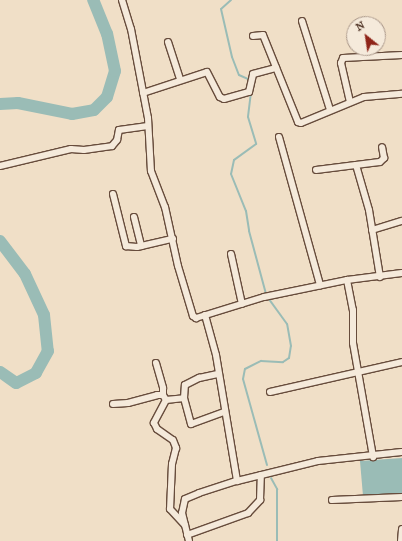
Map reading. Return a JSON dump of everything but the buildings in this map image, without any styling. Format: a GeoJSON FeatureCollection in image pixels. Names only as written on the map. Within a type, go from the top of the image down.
{"type":"FeatureCollection","features":[{"type":"Feature","properties":{"kind":"street"},"geometry":{"type":"LineString","coordinates":[[122,0],[131,29],[143,93],[148,126],[151,171],[165,207],[191,312],[196,318],[242,304],[320,285],[402,273]]}},
{"type":"Feature","properties":{"kind":"street"},"geometry":{"type":"LineString","coordinates":[[302,22],[330,110]]}},
{"type":"Feature","properties":{"kind":"street"},"geometry":{"type":"LineString","coordinates":[[253,36],[263,35],[298,122],[301,123],[364,97],[402,94]]}},
{"type":"Feature","properties":{"kind":"street"},"geometry":{"type":"LineString","coordinates":[[168,42],[180,79]]}},
{"type":"Feature","properties":{"kind":"street"},"geometry":{"type":"LineString","coordinates":[[350,102],[341,63],[343,58],[402,55]]}},
{"type":"Feature","properties":{"kind":"street"},"geometry":{"type":"LineString","coordinates":[[143,93],[180,79],[207,72],[220,96],[224,99],[249,92],[253,74],[276,68]]}},
{"type":"Feature","properties":{"kind":"street"},"geometry":{"type":"LineString","coordinates":[[0,166],[71,149],[84,150],[112,146],[117,140],[118,130],[148,126]]}},
{"type":"Feature","properties":{"kind":"street"},"geometry":{"type":"LineString","coordinates":[[279,137],[320,285]]}},
{"type":"Feature","properties":{"kind":"street"},"geometry":{"type":"LineString","coordinates":[[316,170],[382,161],[382,147]]}},
{"type":"Feature","properties":{"kind":"street"},"geometry":{"type":"LineString","coordinates":[[356,165],[372,230],[380,277]]}},
{"type":"Feature","properties":{"kind":"street"},"geometry":{"type":"LineString","coordinates":[[113,194],[125,244],[128,247],[141,246],[173,239]]}},
{"type":"Feature","properties":{"kind":"street"},"geometry":{"type":"LineString","coordinates":[[134,217],[141,246]]}},
{"type":"Feature","properties":{"kind":"street"},"geometry":{"type":"LineString","coordinates":[[372,230],[402,222]]}},
{"type":"Feature","properties":{"kind":"street"},"geometry":{"type":"LineString","coordinates":[[231,254],[242,304]]}},
{"type":"Feature","properties":{"kind":"street"},"geometry":{"type":"LineString","coordinates":[[347,280],[358,373],[373,457]]}},
{"type":"Feature","properties":{"kind":"street"},"geometry":{"type":"LineString","coordinates":[[205,315],[218,374],[237,481]]}},
{"type":"Feature","properties":{"kind":"street"},"geometry":{"type":"LineString","coordinates":[[270,392],[402,362]]}},
{"type":"Feature","properties":{"kind":"street"},"geometry":{"type":"LineString","coordinates":[[156,363],[161,376],[164,398],[154,423],[157,429],[173,440],[176,448],[172,464],[170,509],[185,525]]}},
{"type":"Feature","properties":{"kind":"street"},"geometry":{"type":"LineString","coordinates":[[218,374],[199,378],[185,385],[184,398],[191,424],[224,412]]}},
{"type":"Feature","properties":{"kind":"street"},"geometry":{"type":"LineString","coordinates":[[113,404],[164,398],[184,398]]}},
{"type":"Feature","properties":{"kind":"street"},"geometry":{"type":"LineString","coordinates":[[261,475],[260,500],[248,513],[188,538],[182,513],[185,499],[237,481],[261,475],[318,461],[373,457],[402,452]]}},
{"type":"Feature","properties":{"kind":"street"},"geometry":{"type":"LineString","coordinates":[[332,500],[402,497]]}},
{"type":"Feature","properties":{"kind":"street"},"geometry":{"type":"LineString","coordinates":[[400,541],[402,529]]}},
{"type":"Feature","properties":{"kind":"water"},"geometry":{"type":"Polygon","coordinates":[[[402,458],[402,493],[363,496],[360,461],[402,458]]]}},
{"type":"Feature","properties":{"kind":"waterway"},"geometry":{"type":"LineString","coordinates":[[0,104],[18,103],[72,114],[94,110],[107,97],[115,71],[107,34],[93,0]]}},
{"type":"Feature","properties":{"kind":"waterway"},"geometry":{"type":"LineString","coordinates":[[231,0],[221,9],[232,57],[239,75],[250,80]]}},
{"type":"Feature","properties":{"kind":"waterway"},"geometry":{"type":"LineString","coordinates":[[251,92],[248,117],[256,144],[234,160],[231,174],[246,211],[249,231],[266,294]]}},
{"type":"Feature","properties":{"kind":"waterway"},"geometry":{"type":"LineString","coordinates":[[0,241],[25,274],[44,315],[48,351],[36,373],[16,383],[0,372]]}},
{"type":"Feature","properties":{"kind":"waterway"},"geometry":{"type":"LineString","coordinates":[[267,465],[243,379],[245,369],[261,361],[283,362],[289,358],[291,346],[287,324],[269,299]]}},
{"type":"Feature","properties":{"kind":"waterway"},"geometry":{"type":"LineString","coordinates":[[271,478],[277,489],[277,541]]}}]}
